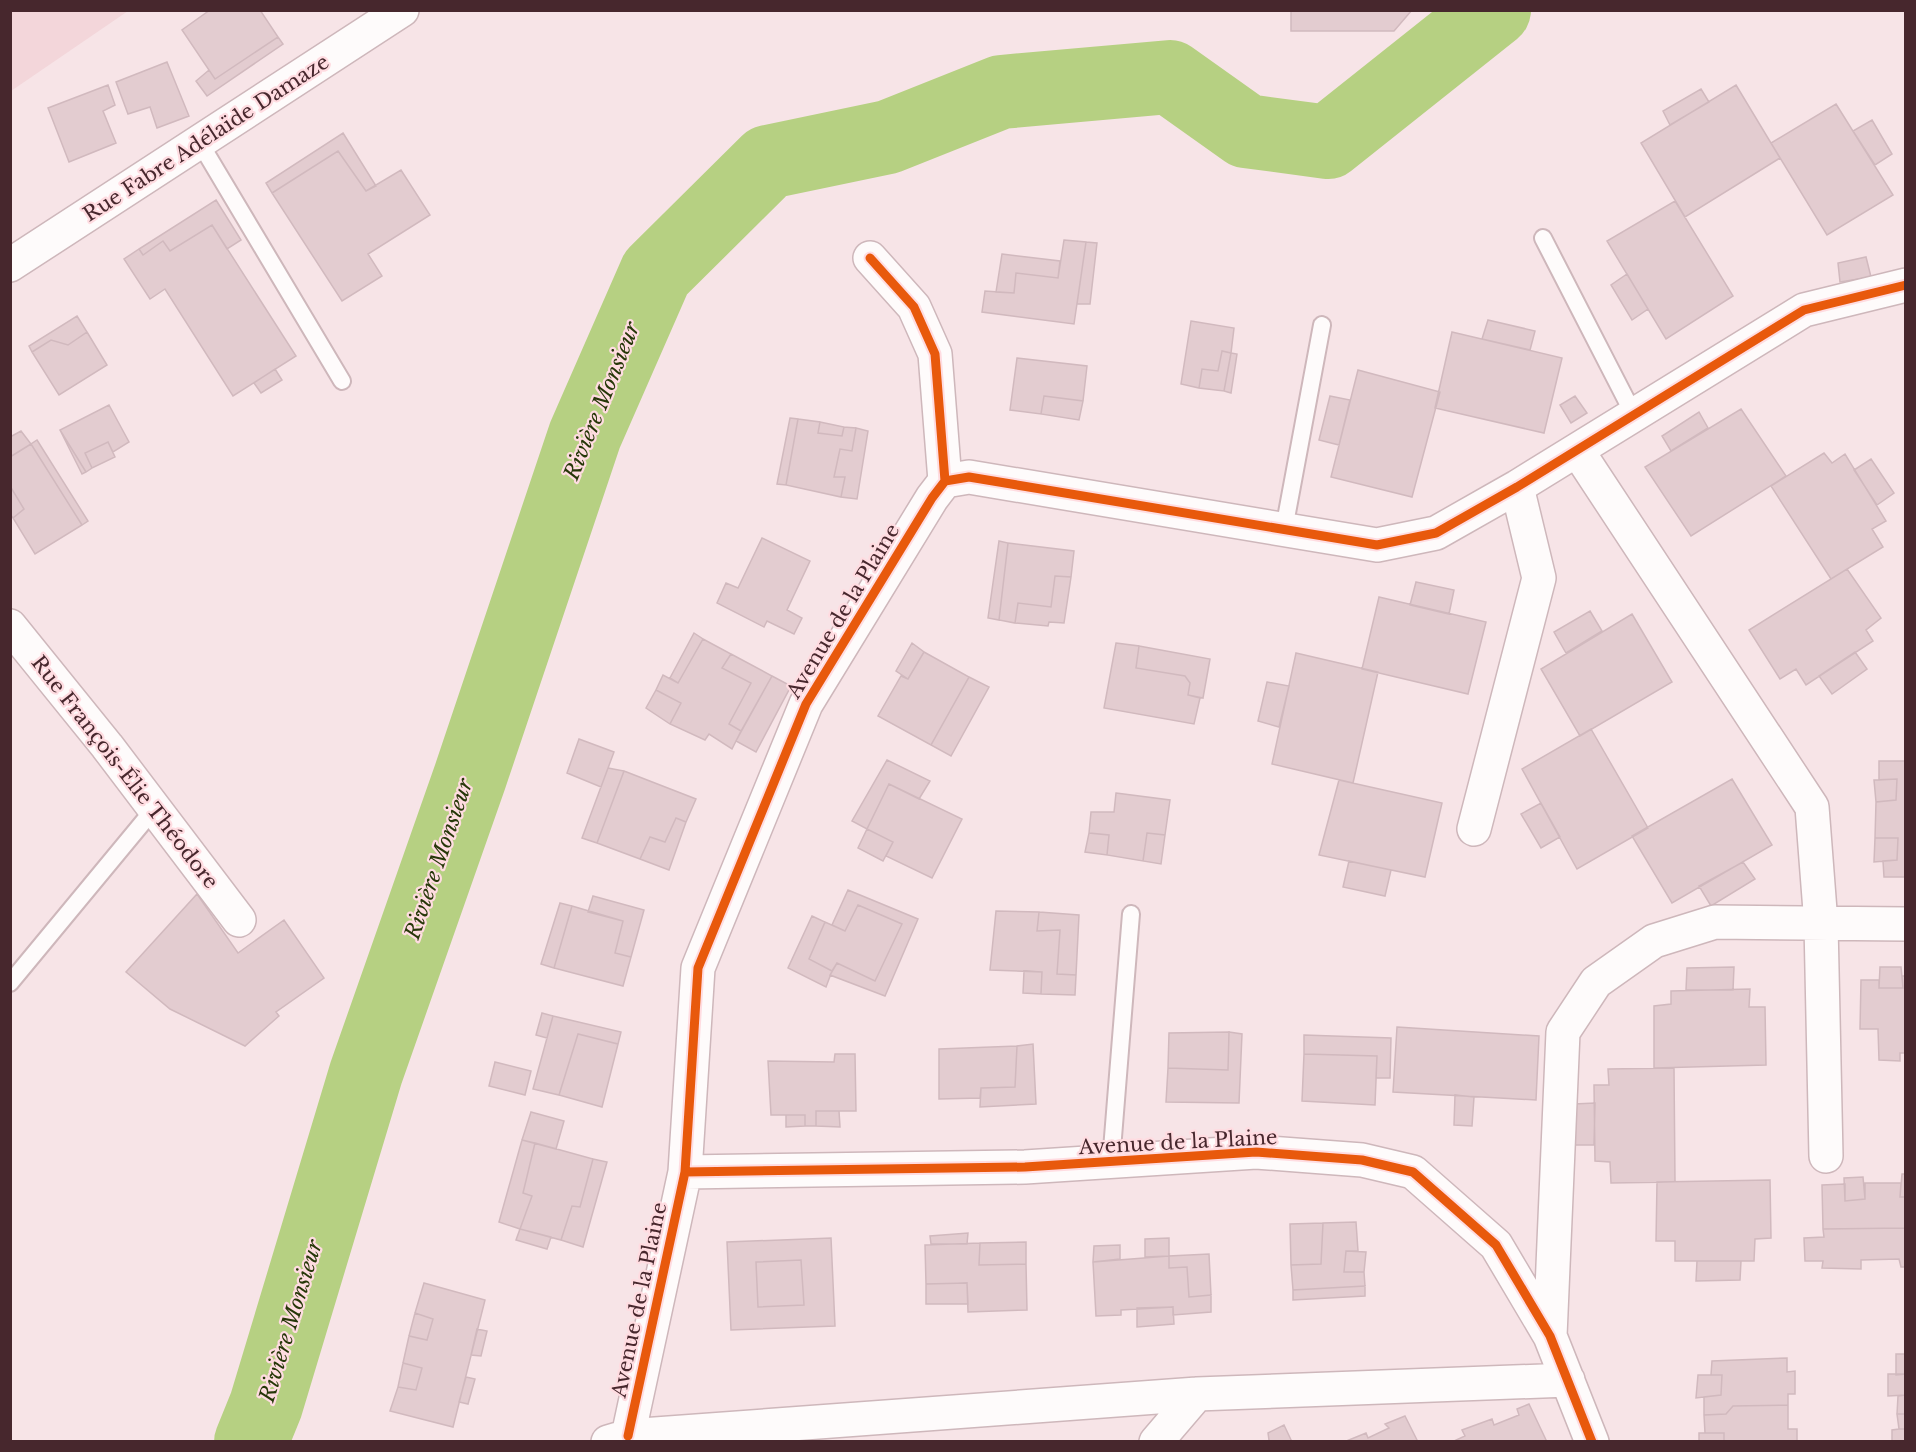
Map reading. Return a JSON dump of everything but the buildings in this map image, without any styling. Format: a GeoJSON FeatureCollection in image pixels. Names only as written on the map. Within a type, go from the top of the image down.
{"type":"FeatureCollection","features":[{"type":"Feature","properties":{"kind":"street","name":"Rue Fabre Adélaïde Damaze"},"geometry":{"type":"LineString","coordinates":[[10,265],[402,10]]}},
{"type":"Feature","properties":{"kind":"street"},"geometry":{"type":"LineString","coordinates":[[870,258],[914,307],[935,354],[945,481],[969,477],[1377,545],[1407,541],[1436,533],[1577,450],[1803,310],[1905,285]]}},
{"type":"Feature","properties":{"kind":"street"},"geometry":{"type":"LineString","coordinates":[[1577,450],[1812,807],[1821,924],[1826,1156]]}},
{"type":"Feature","properties":{"kind":"street","name":"Avenue de la Plaine"},"geometry":{"type":"LineString","coordinates":[[618,1439],[685,1172],[698,968],[806,704],[932,498],[945,481]]}},
{"type":"Feature","properties":{"kind":"street"},"geometry":{"type":"LineString","coordinates":[[1474,829],[1539,578],[1516,487]]}},
{"type":"Feature","properties":{"kind":"street","name":"Rue François-Élie Théodore"},"geometry":{"type":"LineString","coordinates":[[10,626],[239,920]]}},
{"type":"Feature","properties":{"kind":"street"},"geometry":{"type":"LineString","coordinates":[[1550,1336],[1563,1032],[1596,982],[1654,941],[1715,922],[1905,924]]}},
{"type":"Feature","properties":{"kind":"street","name":"Avenue de la Plaine"},"geometry":{"type":"LineString","coordinates":[[685,1172],[1014,1167],[1256,1152],[1362,1160],[1413,1172],[1496,1245],[1550,1336],[1592,1442]]}},
{"type":"Feature","properties":{"kind":"street"},"geometry":{"type":"LineString","coordinates":[[618,1439],[1197,1394],[1568,1380]]}},
{"type":"Feature","properties":{"kind":"street"},"geometry":{"type":"LineString","coordinates":[[1156,1442],[1197,1394]]}},
{"type":"Feature","properties":{"kind":"lane"},"geometry":{"type":"LineString","coordinates":[[200,143],[342,381]]}},
{"type":"Feature","properties":{"kind":"lane"},"geometry":{"type":"LineString","coordinates":[[1543,238],[1634,415]]}},
{"type":"Feature","properties":{"kind":"lane"},"geometry":{"type":"LineString","coordinates":[[1284,529],[1322,325]]}},
{"type":"Feature","properties":{"kind":"lane"},"geometry":{"type":"LineString","coordinates":[[10,983],[154,808]]}},
{"type":"Feature","properties":{"kind":"lane"},"geometry":{"type":"LineString","coordinates":[[1111,1162],[1131,914]]}},
{"type":"Feature","properties":{"kind":"shaded area"},"geometry":{"type":"Polygon","coordinates":[[[11,10],[128,10],[128,11],[11,91],[11,10]]]}},
{"type":"Feature","properties":{"kind":"waterway","name":"Rivière Monsieur"},"geometry":{"type":"LineString","coordinates":[[251,1442],[266,1405],[366,1073],[470,777],[585,435],[656,273],[768,162],[888,137],[1001,92],[1170,77],[1246,131],[1328,142],[1494,10]]}},
{"type":"Feature","properties":{"kind":"cycle path"},"geometry":{"type":"LineString","coordinates":[[628,1436],[685,1172],[698,968],[806,704],[932,498],[945,481],[935,354],[914,307],[870,258]]}},
{"type":"Feature","properties":{"kind":"cycle path"},"geometry":{"type":"LineString","coordinates":[[945,481],[969,477],[1377,545],[1436,533],[1517,487],[1804,310],[1906,285]]}},
{"type":"Feature","properties":{"kind":"cycle path"},"geometry":{"type":"LineString","coordinates":[[685,1172],[1025,1167],[1256,1152],[1362,1160],[1413,1172],[1496,1245],[1550,1336],[1592,1442]]}}]}
